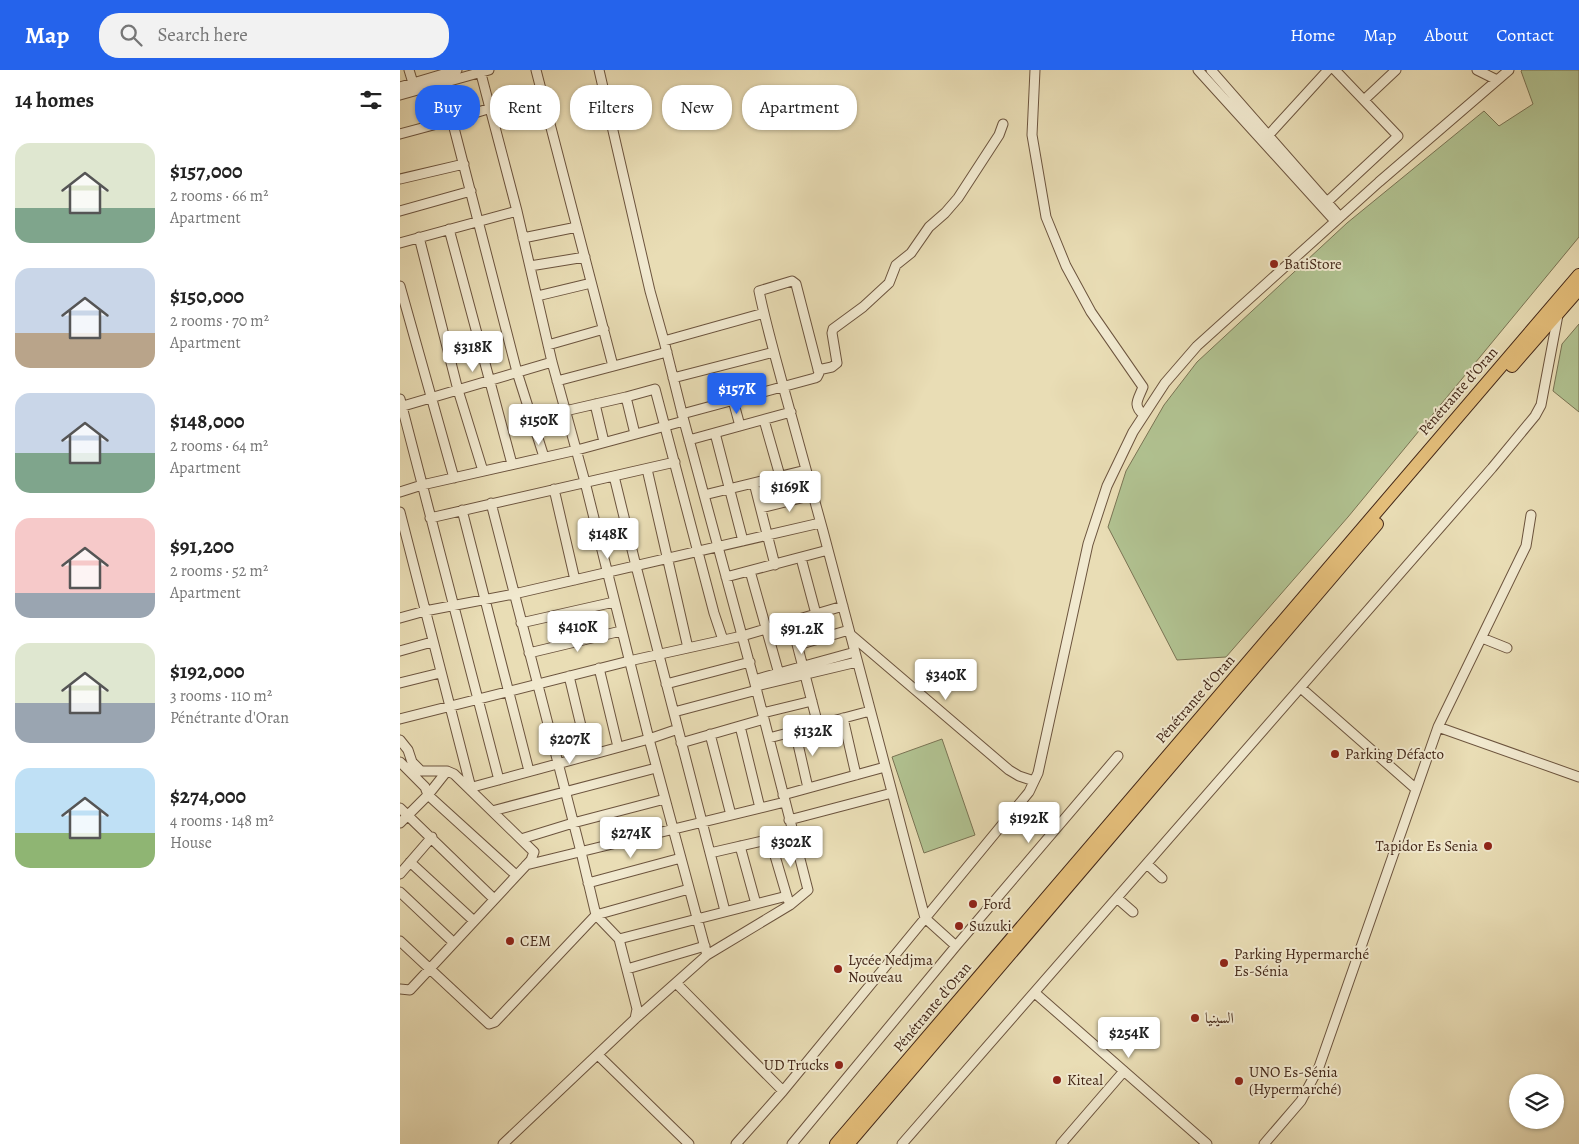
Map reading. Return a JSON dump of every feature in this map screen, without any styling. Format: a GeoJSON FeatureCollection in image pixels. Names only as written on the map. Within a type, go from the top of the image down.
{"type":"FeatureCollection","features":[{"type":"Feature","properties":{"kind":"highway","name":"Pénétrante d'Oran"},"geometry":{"type":"LineString","coordinates":[[836,1144],[1579,275]]}},
{"type":"Feature","properties":{"kind":"highway","name":"Pénétrante d'Oran"},"geometry":{"type":"LineString","coordinates":[[848,1144],[1579,289]]}},
{"type":"Feature","properties":{"kind":"street"},"geometry":{"type":"LineString","coordinates":[[409,70],[413,83]]}},
{"type":"Feature","properties":{"kind":"street"},"geometry":{"type":"LineString","coordinates":[[400,87],[457,70]]}},
{"type":"Feature","properties":{"kind":"street"},"geometry":{"type":"LineString","coordinates":[[536,70],[614,366]]}},
{"type":"Feature","properties":{"kind":"street"},"geometry":{"type":"LineString","coordinates":[[503,1144],[676,983],[706,951],[788,900],[808,890],[750,662],[650,291],[599,70]]}},
{"type":"Feature","properties":{"kind":"street"},"geometry":{"type":"LineString","coordinates":[[1035,70],[1032,135],[1046,216],[1066,266],[1091,312],[1143,387],[1136,403],[1138,410],[1144,415]]}},
{"type":"Feature","properties":{"kind":"street"},"geometry":{"type":"LineString","coordinates":[[1198,70],[1327,202],[1338,219]]}},
{"type":"Feature","properties":{"kind":"street"},"geometry":{"type":"LineString","coordinates":[[1211,70],[1266,138],[1338,219]]}},
{"type":"Feature","properties":{"kind":"street"},"geometry":{"type":"LineString","coordinates":[[1266,138],[1328,70]]}},
{"type":"Feature","properties":{"kind":"street"},"geometry":{"type":"LineString","coordinates":[[1327,202],[1398,136],[1335,70]]}},
{"type":"Feature","properties":{"kind":"street"},"geometry":{"type":"LineString","coordinates":[[1364,100],[1396,70]]}},
{"type":"Feature","properties":{"kind":"street"},"geometry":{"type":"LineString","coordinates":[[1477,70],[1498,80]]}},
{"type":"Feature","properties":{"kind":"street"},"geometry":{"type":"LineString","coordinates":[[1493,70],[1498,80]]}},
{"type":"Feature","properties":{"kind":"street"},"geometry":{"type":"LineString","coordinates":[[736,1144],[783,1091],[1029,792],[1038,773],[1088,544],[1107,486],[1133,432],[1166,383],[1197,346],[1508,70]]}},
{"type":"Feature","properties":{"kind":"street"},"geometry":{"type":"LineString","coordinates":[[400,95],[483,71],[490,103]]}},
{"type":"Feature","properties":{"kind":"street"},"geometry":{"type":"LineString","coordinates":[[818,370],[834,366],[836,363],[832,333],[834,327],[863,307],[889,283],[896,265],[911,253],[929,227],[958,198],[999,135],[1003,124]]}},
{"type":"Feature","properties":{"kind":"street"},"geometry":{"type":"LineString","coordinates":[[400,134],[415,130]]}},
{"type":"Feature","properties":{"kind":"street"},"geometry":{"type":"LineString","coordinates":[[455,130],[517,372],[544,457]]}},
{"type":"Feature","properties":{"kind":"street"},"geometry":{"type":"LineString","coordinates":[[497,130],[552,362],[585,482],[648,739],[706,951]]}},
{"type":"Feature","properties":{"kind":"street"},"geometry":{"type":"LineString","coordinates":[[400,179],[464,164]]}},
{"type":"Feature","properties":{"kind":"street"},"geometry":{"type":"LineString","coordinates":[[400,211],[471,191]]}},
{"type":"Feature","properties":{"kind":"street"},"geometry":{"type":"LineString","coordinates":[[400,243],[517,211]]}},
{"type":"Feature","properties":{"kind":"street"},"geometry":{"type":"LineString","coordinates":[[523,238],[577,227]]}},
{"type":"Feature","properties":{"kind":"street"},"geometry":{"type":"LineString","coordinates":[[449,229],[512,464]]}},
{"type":"Feature","properties":{"kind":"street"},"geometry":{"type":"LineString","coordinates":[[419,238],[458,390],[482,471]]}},
{"type":"Feature","properties":{"kind":"street"},"geometry":{"type":"LineString","coordinates":[[530,266],[585,257]]}},
{"type":"Feature","properties":{"kind":"street"},"geometry":{"type":"LineString","coordinates":[[537,296],[591,282]]}},
{"type":"Feature","properties":{"kind":"street"},"geometry":{"type":"LineString","coordinates":[[400,492],[422,485],[576,450],[665,426],[683,417],[733,400],[783,386],[815,378],[819,375],[818,370],[796,284],[792,282],[760,291],[764,313],[783,386],[858,662],[924,918],[956,946]]}},
{"type":"Feature","properties":{"kind":"street"},"geometry":{"type":"LineString","coordinates":[[400,286],[454,478]]}},
{"type":"Feature","properties":{"kind":"street"},"geometry":{"type":"LineString","coordinates":[[664,341],[764,313]]}},
{"type":"Feature","properties":{"kind":"street"},"geometry":{"type":"LineString","coordinates":[[902,1144],[1301,688],[1535,416],[1541,405],[1558,313]]}},
{"type":"Feature","properties":{"kind":"street"},"geometry":{"type":"LineString","coordinates":[[548,345],[604,329]]}},
{"type":"Feature","properties":{"kind":"street"},"geometry":{"type":"LineString","coordinates":[[557,381],[667,352]]}},
{"type":"Feature","properties":{"kind":"street"},"geometry":{"type":"LineString","coordinates":[[673,378],[774,352]]}},
{"type":"Feature","properties":{"kind":"street"},"geometry":{"type":"LineString","coordinates":[[499,780],[401,404],[431,398],[552,362]]}},
{"type":"Feature","properties":{"kind":"street"},"geometry":{"type":"LineString","coordinates":[[565,411],[655,389],[723,640]]}},
{"type":"Feature","properties":{"kind":"street"},"geometry":{"type":"LineString","coordinates":[[626,396],[635,434]]}},
{"type":"Feature","properties":{"kind":"street"},"geometry":{"type":"LineString","coordinates":[[733,400],[740,426]]}},
{"type":"Feature","properties":{"kind":"street"},"geometry":{"type":"LineString","coordinates":[[595,404],[604,442]]}},
{"type":"Feature","properties":{"kind":"street"},"geometry":{"type":"LineString","coordinates":[[689,440],[791,412]]}},
{"type":"Feature","properties":{"kind":"street"},"geometry":{"type":"LineString","coordinates":[[764,420],[780,476]]}},
{"type":"Feature","properties":{"kind":"street"},"geometry":{"type":"LineString","coordinates":[[715,433],[743,541]]}},
{"type":"Feature","properties":{"kind":"street"},"geometry":{"type":"LineString","coordinates":[[430,518],[675,462]]}},
{"type":"Feature","properties":{"kind":"street"},"geometry":{"type":"LineString","coordinates":[[647,469],[688,648]]}},
{"type":"Feature","properties":{"kind":"street"},"geometry":{"type":"LineString","coordinates":[[704,495],[806,470]]}},
{"type":"Feature","properties":{"kind":"street"},"geometry":{"type":"LineString","coordinates":[[614,476],[725,912]]}},
{"type":"Feature","properties":{"kind":"street"},"geometry":{"type":"LineString","coordinates":[[754,483],[769,535],[775,565]]}},
{"type":"Feature","properties":{"kind":"street"},"geometry":{"type":"LineString","coordinates":[[554,489],[575,580]]}},
{"type":"Feature","properties":{"kind":"street"},"geometry":{"type":"LineString","coordinates":[[761,508],[813,495]]}},
{"type":"Feature","properties":{"kind":"street"},"geometry":{"type":"LineString","coordinates":[[492,503],[596,915],[619,939],[637,1009],[636,1020]]}},
{"type":"Feature","properties":{"kind":"street"},"geometry":{"type":"LineString","coordinates":[[462,510],[529,771]]}},
{"type":"Feature","properties":{"kind":"street"},"geometry":{"type":"LineString","coordinates":[[400,512],[470,788]]}},
{"type":"Feature","properties":{"kind":"street"},"geometry":{"type":"LineString","coordinates":[[1264,1144],[1301,1101],[1318,1068],[1438,727],[1526,546],[1531,515]]}},
{"type":"Feature","properties":{"kind":"street"},"geometry":{"type":"LineString","coordinates":[[400,618],[425,611],[514,594],[820,523]]}},
{"type":"Feature","properties":{"kind":"street"},"geometry":{"type":"LineString","coordinates":[[726,577],[828,550]]}},
{"type":"Feature","properties":{"kind":"street"},"geometry":{"type":"LineString","coordinates":[[801,558],[816,614]]}},
{"type":"Feature","properties":{"kind":"street"},"geometry":{"type":"LineString","coordinates":[[750,571],[779,674]]}},
{"type":"Feature","properties":{"kind":"street"},"geometry":{"type":"LineString","coordinates":[[521,624],[614,602]]}},
{"type":"Feature","properties":{"kind":"street"},"geometry":{"type":"LineString","coordinates":[[400,719],[448,705],[599,668],[742,636],[843,606]]}},
{"type":"Feature","properties":{"kind":"street"},"geometry":{"type":"LineString","coordinates":[[791,621],[818,725]]}},
{"type":"Feature","properties":{"kind":"street"},"geometry":{"type":"LineString","coordinates":[[529,653],[621,631]]}},
{"type":"Feature","properties":{"kind":"street"},"geometry":{"type":"LineString","coordinates":[[850,633],[1009,770],[1034,781]]}},
{"type":"Feature","properties":{"kind":"street"},"geometry":{"type":"LineString","coordinates":[[798,645],[850,633]]}},
{"type":"Feature","properties":{"kind":"street"},"geometry":{"type":"LineString","coordinates":[[1482,638],[1507,648]]}},
{"type":"Feature","properties":{"kind":"street"},"geometry":{"type":"LineString","coordinates":[[400,651],[432,642]]}},
{"type":"Feature","properties":{"kind":"street"},"geometry":{"type":"LineString","coordinates":[[674,712],[805,671],[855,652]]}},
{"type":"Feature","properties":{"kind":"street"},"geometry":{"type":"LineString","coordinates":[[666,684],[750,662]]}},
{"type":"Feature","properties":{"kind":"street"},"geometry":{"type":"LineString","coordinates":[[756,686],[779,674],[858,662]]}},
{"type":"Feature","properties":{"kind":"street"},"geometry":{"type":"LineString","coordinates":[[599,668],[618,747]]}},
{"type":"Feature","properties":{"kind":"street"},"geometry":{"type":"LineString","coordinates":[[400,683],[440,673]]}},
{"type":"Feature","properties":{"kind":"street"},"geometry":{"type":"LineString","coordinates":[[568,676],[588,755]]}},
{"type":"Feature","properties":{"kind":"street"},"geometry":{"type":"LineString","coordinates":[[1301,688],[1416,789]]}},
{"type":"Feature","properties":{"kind":"street"},"geometry":{"type":"LineString","coordinates":[[682,743],[740,726],[763,716],[812,701]]}},
{"type":"Feature","properties":{"kind":"street"},"geometry":{"type":"LineString","coordinates":[[769,738],[870,711]]}},
{"type":"Feature","properties":{"kind":"street"},"geometry":{"type":"LineString","coordinates":[[843,718],[856,775]]}},
{"type":"Feature","properties":{"kind":"street"},"geometry":{"type":"LineString","coordinates":[[740,726],[760,808]]}},
{"type":"Feature","properties":{"kind":"street"},"geometry":{"type":"LineString","coordinates":[[1438,727],[1579,776]]}},
{"type":"Feature","properties":{"kind":"street"},"geometry":{"type":"LineString","coordinates":[[470,788],[678,729]]}},
{"type":"Feature","properties":{"kind":"street"},"geometry":{"type":"LineString","coordinates":[[794,731],[808,788]]}},
{"type":"Feature","properties":{"kind":"street"},"geometry":{"type":"LineString","coordinates":[[710,734],[730,815]]}},
{"type":"Feature","properties":{"kind":"street"},"geometry":{"type":"LineString","coordinates":[[400,740],[408,750],[412,762],[421,771],[447,771],[454,774],[534,852],[531,860],[410,990],[400,989]]}},
{"type":"Feature","properties":{"kind":"street"},"geometry":{"type":"LineString","coordinates":[[400,758],[408,750]]}},
{"type":"Feature","properties":{"kind":"street"},"geometry":{"type":"LineString","coordinates":[[792,1144],[956,946],[1118,756]]}},
{"type":"Feature","properties":{"kind":"street"},"geometry":{"type":"LineString","coordinates":[[400,762],[425,787],[428,795],[516,875]]}},
{"type":"Feature","properties":{"kind":"street"},"geometry":{"type":"LineString","coordinates":[[525,865],[760,808],[808,788],[885,767]]}},
{"type":"Feature","properties":{"kind":"street"},"geometry":{"type":"LineString","coordinates":[[492,811],[656,768]]}},
{"type":"Feature","properties":{"kind":"street"},"geometry":{"type":"LineString","coordinates":[[400,823],[428,795],[447,771]]}},
{"type":"Feature","properties":{"kind":"street"},"geometry":{"type":"LineString","coordinates":[[790,820],[892,793]]}},
{"type":"Feature","properties":{"kind":"street"},"geometry":{"type":"LineString","coordinates":[[521,839],[665,799]]}},
{"type":"Feature","properties":{"kind":"street"},"geometry":{"type":"LineString","coordinates":[[400,808],[494,899]]}},
{"type":"Feature","properties":{"kind":"street"},"geometry":{"type":"LineString","coordinates":[[710,853],[793,834]]}},
{"type":"Feature","properties":{"kind":"street"},"geometry":{"type":"LineString","coordinates":[[400,874],[432,837]]}},
{"type":"Feature","properties":{"kind":"street"},"geometry":{"type":"LineString","coordinates":[[770,839],[788,900]]}},
{"type":"Feature","properties":{"kind":"street"},"geometry":{"type":"LineString","coordinates":[[740,846],[756,904]]}},
{"type":"Feature","properties":{"kind":"street"},"geometry":{"type":"LineString","coordinates":[[588,883],[681,858]]}},
{"type":"Feature","properties":{"kind":"street"},"geometry":{"type":"LineString","coordinates":[[410,862],[474,921]]}},
{"type":"Feature","properties":{"kind":"street"},"geometry":{"type":"LineString","coordinates":[[1147,864],[1162,878]]}},
{"type":"Feature","properties":{"kind":"street"},"geometry":{"type":"LineString","coordinates":[[400,941],[489,1024],[495,1022],[596,915],[689,889]]}},
{"type":"Feature","properties":{"kind":"street"},"geometry":{"type":"LineString","coordinates":[[400,892],[454,942]]}},
{"type":"Feature","properties":{"kind":"street"},"geometry":{"type":"LineString","coordinates":[[1117,898],[1133,912]]}},
{"type":"Feature","properties":{"kind":"street"},"geometry":{"type":"LineString","coordinates":[[619,939],[756,904],[788,900]]}},
{"type":"Feature","properties":{"kind":"street"},"geometry":{"type":"LineString","coordinates":[[627,969],[706,951]]}},
{"type":"Feature","properties":{"kind":"street"},"geometry":{"type":"LineString","coordinates":[[676,983],[783,1091]]}},
{"type":"Feature","properties":{"kind":"street"},"geometry":{"type":"LineString","coordinates":[[1034,993],[1207,1144]]}},
{"type":"Feature","properties":{"kind":"street"},"geometry":{"type":"LineString","coordinates":[[598,1054],[689,1144]]}},
{"type":"Feature","properties":{"kind":"street"},"geometry":{"type":"LineString","coordinates":[[1061,1144],[1124,1071]]}},
{"type":"Feature","properties":{"kind":"green space"},"geometry":{"type":"Polygon","coordinates":[[[1522,70],[1579,70],[1579,237],[1348,517],[1226,657],[1177,660],[1108,527],[1126,471],[1164,405],[1197,362],[1347,223],[1484,111],[1499,126],[1533,104],[1522,70]]]}},
{"type":"Feature","properties":{"kind":"green space"},"geometry":{"type":"Polygon","coordinates":[[[1579,324],[1579,412],[1553,391],[1562,344],[1579,324]]]}},
{"type":"Feature","properties":{"kind":"green space"},"geometry":{"type":"Polygon","coordinates":[[[942,739],[975,835],[924,853],[892,757],[942,739]]]}},
{"type":"Feature","properties":{"kind":"place","name":"BatiStore"},"geometry":{"type":"Point","coordinates":[1274,264]}},
{"type":"Feature","properties":{"kind":"place","name":"Parking Défacto"},"geometry":{"type":"Point","coordinates":[1335,754]}},
{"type":"Feature","properties":{"kind":"place","name":"Tapidor Es Senia"},"geometry":{"type":"Point","coordinates":[1488,846]}},
{"type":"Feature","properties":{"kind":"place","name":"Ford"},"geometry":{"type":"Point","coordinates":[973,904]}},
{"type":"Feature","properties":{"kind":"place","name":"Suzuki"},"geometry":{"type":"Point","coordinates":[959,926]}},
{"type":"Feature","properties":{"kind":"place","name":"CEM"},"geometry":{"type":"Point","coordinates":[510,941]}},
{"type":"Feature","properties":{"kind":"place","name":"Parking Hypermarché Es-Sénia"},"geometry":{"type":"Point","coordinates":[1224,963]}},
{"type":"Feature","properties":{"kind":"place","name":"Lycée Nedjma Nouveau"},"geometry":{"type":"Point","coordinates":[838,969]}},
{"type":"Feature","properties":{"kind":"place","name":"السينيا"},"geometry":{"type":"Point","coordinates":[1195,1018]}},
{"type":"Feature","properties":{"kind":"place","name":"UD Trucks"},"geometry":{"type":"Point","coordinates":[839,1065]}},
{"type":"Feature","properties":{"kind":"place","name":"Kiteal"},"geometry":{"type":"Point","coordinates":[1057,1080]}},
{"type":"Feature","properties":{"kind":"place","name":"UNO Es-Sénia (Hypermarché)"},"geometry":{"type":"Point","coordinates":[1239,1081]}}]}
